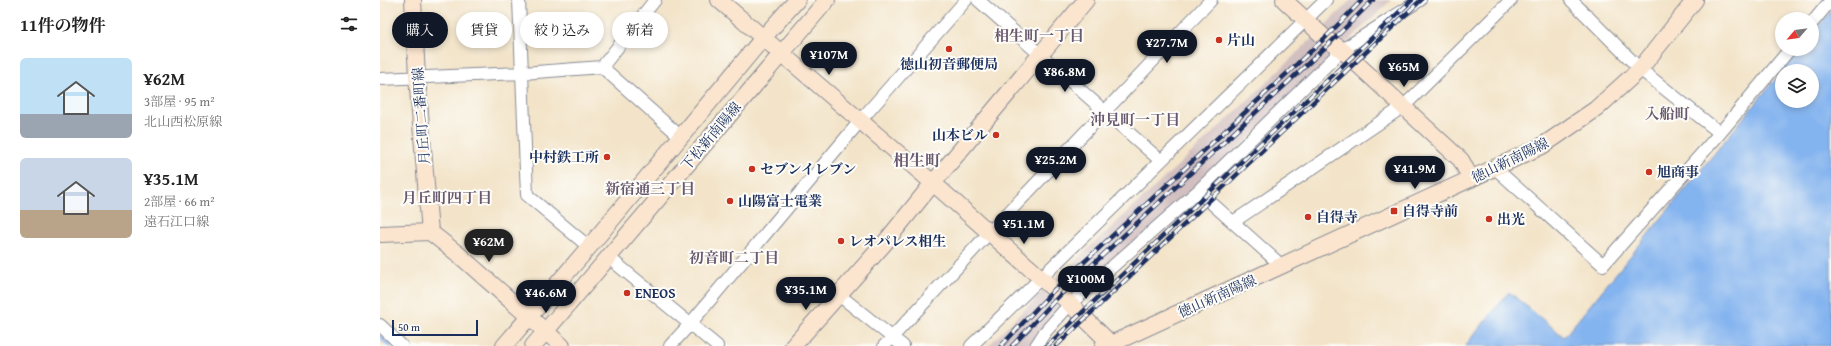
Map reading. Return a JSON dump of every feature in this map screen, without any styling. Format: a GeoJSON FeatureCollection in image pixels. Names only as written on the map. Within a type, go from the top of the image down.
{"type":"FeatureCollection","features":[{"type":"Feature","properties":{"kind":"street","name":"月丘町二番町線"},"geometry":{"type":"LineString","coordinates":[[413,0],[417,76],[430,232]]}},
{"type":"Feature","properties":{"kind":"street"},"geometry":{"type":"LineString","coordinates":[[519,0],[527,195],[589,247]]}},
{"type":"Feature","properties":{"kind":"street"},"geometry":{"type":"LineString","coordinates":[[380,78],[523,73],[602,66],[655,0]]}},
{"type":"Feature","properties":{"kind":"street"},"geometry":{"type":"LineString","coordinates":[[719,0],[933,183],[1041,278],[1070,304],[1108,345]]}},
{"type":"Feature","properties":{"kind":"street","name":"下松新南陽線"},"geometry":{"type":"LineString","coordinates":[[504,346],[796,0]]}},
{"type":"Feature","properties":{"kind":"street","name":"下松新南陽線"},"geometry":{"type":"LineString","coordinates":[[533,346],[827,0]]}},
{"type":"Feature","properties":{"kind":"street"},"geometry":{"type":"LineString","coordinates":[[670,346],[860,121],[966,0]]}},
{"type":"Feature","properties":{"kind":"street"},"geometry":{"type":"LineString","coordinates":[[978,0],[1161,161]]}},
{"type":"Feature","properties":{"kind":"street"},"geometry":{"type":"LineString","coordinates":[[793,346],[883,245],[1086,0]]}},
{"type":"Feature","properties":{"kind":"street"},"geometry":{"type":"LineString","coordinates":[[884,346],[989,233],[1211,0]]}},
{"type":"Feature","properties":{"kind":"street"},"geometry":{"type":"LineString","coordinates":[[1284,0],[1325,38],[1342,50],[1404,106],[1461,160],[1471,179]]}},
{"type":"Feature","properties":{"kind":"street"},"geometry":{"type":"LineString","coordinates":[[971,346],[1326,0]]}},
{"type":"Feature","properties":{"kind":"street"},"geometry":{"type":"LineString","coordinates":[[1036,346],[1045,332],[1070,304],[1198,191],[1342,50],[1420,0]]}},
{"type":"Feature","properties":{"kind":"street"},"geometry":{"type":"LineString","coordinates":[[1233,222],[1404,106],[1511,0]]}},
{"type":"Feature","properties":{"kind":"street"},"geometry":{"type":"LineString","coordinates":[[1572,0],[1640,69],[1720,133]]}},
{"type":"Feature","properties":{"kind":"street","name":"徳山新南陽線"},"geometry":{"type":"LineString","coordinates":[[1108,345],[1542,146],[1596,110],[1640,69],[1695,0]]}},
{"type":"Feature","properties":{"kind":"street"},"geometry":{"type":"LineString","coordinates":[[1819,14],[1829,1]]}},
{"type":"Feature","properties":{"kind":"street"},"geometry":{"type":"LineString","coordinates":[[1495,168],[1603,266],[1720,133],[1784,56]]}},
{"type":"Feature","properties":{"kind":"street"},"geometry":{"type":"LineString","coordinates":[[602,66],[681,137]]}},
{"type":"Feature","properties":{"kind":"street"},"geometry":{"type":"LineString","coordinates":[[1198,191],[1282,266]]}},
{"type":"Feature","properties":{"kind":"street"},"geometry":{"type":"LineString","coordinates":[[380,234],[430,232],[458,254],[544,332],[562,346]]}},
{"type":"Feature","properties":{"kind":"street"},"geometry":{"type":"LineString","coordinates":[[608,257],[717,346]]}},
{"type":"Feature","properties":{"kind":"street"},"geometry":{"type":"LineString","coordinates":[[839,295],[903,346]]}},
{"type":"Feature","properties":{"kind":"street"},"geometry":{"type":"LineString","coordinates":[[380,325],[402,346]]}},
{"type":"Feature","properties":{"kind":"shaded area"},"geometry":{"type":"Polygon","coordinates":[[[1351,0],[1391,0],[1036,346],[988,346],[1042,292],[1262,87],[1351,0]]]}},
{"type":"Feature","properties":{"kind":"water"},"geometry":{"type":"Polygon","coordinates":[[[1831,11],[1831,346],[1465,346],[1509,292],[1564,337],[1775,80],[1775,108],[1819,108],[1819,64],[1788,64],[1794,56],[1819,56],[1819,26],[1831,11]]]}},
{"type":"Feature","properties":{"kind":"waterway"},"geometry":{"type":"LineString","coordinates":[[380,336],[390,346]]}},
{"type":"Feature","properties":{"kind":"railway"},"geometry":{"type":"LineString","coordinates":[[1001,346],[1054,290],[1325,38],[1362,0]]}},
{"type":"Feature","properties":{"kind":"railway"},"geometry":{"type":"LineString","coordinates":[[1012,346],[1060,295],[1331,42],[1373,0]]}},
{"type":"Feature","properties":{"kind":"railway"},"geometry":{"type":"LineString","coordinates":[[1047,346],[1412,0]]}},
{"type":"Feature","properties":{"kind":"railway"},"geometry":{"type":"LineString","coordinates":[[1056,346],[1421,0]]}},
{"type":"Feature","properties":{"kind":"place","name":"片山"},"geometry":{"type":"Point","coordinates":[1219,40]}},
{"type":"Feature","properties":{"kind":"place","name":"徳山初音郵便局"},"geometry":{"type":"Point","coordinates":[949,49]}},
{"type":"Feature","properties":{"kind":"place","name":"山本ビル"},"geometry":{"type":"Point","coordinates":[996,135]}},
{"type":"Feature","properties":{"kind":"place","name":"中村鉄工所"},"geometry":{"type":"Point","coordinates":[607,157]}},
{"type":"Feature","properties":{"kind":"place","name":"セブンイレブン"},"geometry":{"type":"Point","coordinates":[752,169]}},
{"type":"Feature","properties":{"kind":"place","name":"旭商事"},"geometry":{"type":"Point","coordinates":[1649,172]}},
{"type":"Feature","properties":{"kind":"place","name":"山陽富士電業"},"geometry":{"type":"Point","coordinates":[730,201]}},
{"type":"Feature","properties":{"kind":"place","name":"自得寺前"},"geometry":{"type":"Point","coordinates":[1394,211]}},
{"type":"Feature","properties":{"kind":"place","name":"自得寺"},"geometry":{"type":"Point","coordinates":[1308,217]}},
{"type":"Feature","properties":{"kind":"place","name":"出光"},"geometry":{"type":"Point","coordinates":[1489,219]}},
{"type":"Feature","properties":{"kind":"place","name":"レオパレス相生"},"geometry":{"type":"Point","coordinates":[841,241]}},
{"type":"Feature","properties":{"kind":"place","name":"ENEOS"},"geometry":{"type":"Point","coordinates":[627,293]}},
{"type":"Feature","properties":{"kind":"district","name":"相生町一丁目"},"geometry":{"type":"Point","coordinates":[1039,36]}},
{"type":"Feature","properties":{"kind":"district","name":"入船町"},"geometry":{"type":"Point","coordinates":[1667,114]}},
{"type":"Feature","properties":{"kind":"district","name":"沖見町一丁目"},"geometry":{"type":"Point","coordinates":[1135,120]}},
{"type":"Feature","properties":{"kind":"district","name":"相生町"},"geometry":{"type":"Point","coordinates":[917,160]}},
{"type":"Feature","properties":{"kind":"district","name":"新宿通三丁目"},"geometry":{"type":"Point","coordinates":[650,189]}},
{"type":"Feature","properties":{"kind":"district","name":"月丘町四丁目"},"geometry":{"type":"Point","coordinates":[447,198]}},
{"type":"Feature","properties":{"kind":"district","name":"初音町二丁目"},"geometry":{"type":"Point","coordinates":[734,258]}}]}
